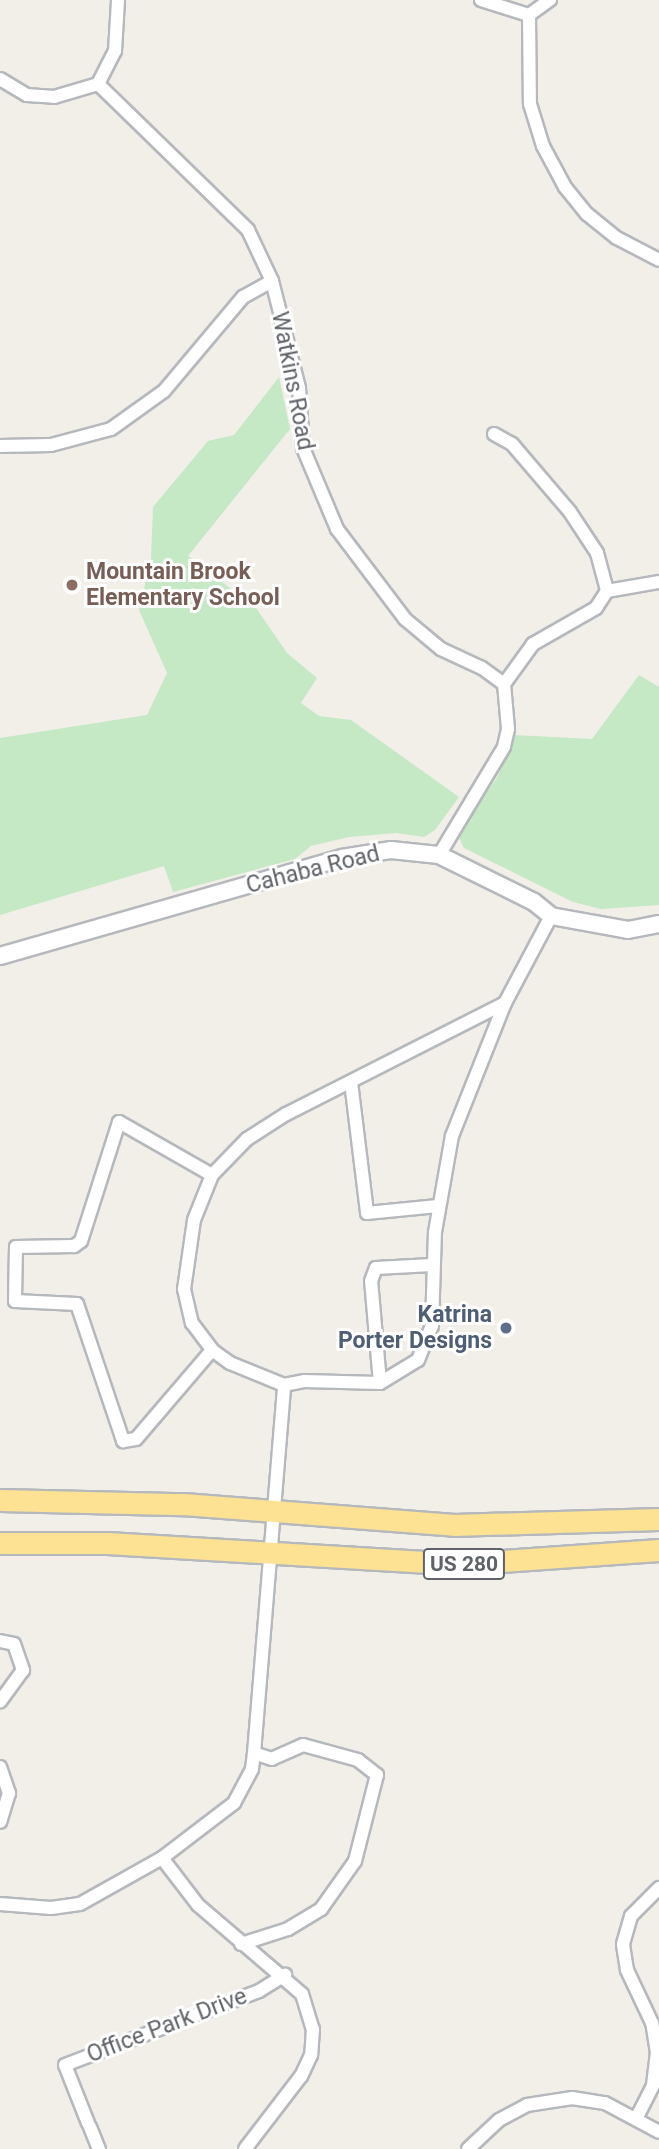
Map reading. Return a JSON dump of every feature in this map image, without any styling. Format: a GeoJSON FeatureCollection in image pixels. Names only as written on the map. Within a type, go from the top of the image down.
{"type":"FeatureCollection","features":[{"type":"Feature","properties":{"kind":"highway"},"geometry":{"type":"LineString","coordinates":[[0,1489],[40,1499]]}},
{"type":"Feature","properties":{"kind":"highway","name":"US 280"},"geometry":{"type":"LineString","coordinates":[[0,1500],[40,1499],[272,1511],[454,1524],[659,1519]]}},
{"type":"Feature","properties":{"kind":"highway"},"geometry":{"type":"LineString","coordinates":[[0,1510],[40,1499]]}},
{"type":"Feature","properties":{"kind":"highway","name":"US 280"},"geometry":{"type":"LineString","coordinates":[[0,1544],[107,1543],[270,1554],[498,1564],[659,1549]]}},
{"type":"Feature","properties":{"kind":"street"},"geometry":{"type":"LineString","coordinates":[[0,79],[27,95],[54,97],[98,84],[115,51],[118,0]]}},
{"type":"Feature","properties":{"kind":"street"},"geometry":{"type":"LineString","coordinates":[[481,0],[529,15]]}},
{"type":"Feature","properties":{"kind":"street"},"geometry":{"type":"LineString","coordinates":[[529,15],[550,0]]}},
{"type":"Feature","properties":{"kind":"street"},"geometry":{"type":"LineString","coordinates":[[529,15],[530,104],[542,146],[565,187],[587,214],[617,238],[659,260]]}},
{"type":"Feature","properties":{"kind":"street","name":"Watkins Road"},"geometry":{"type":"LineString","coordinates":[[98,84],[167,155],[229,207],[248,230],[272,281],[299,388],[303,449],[337,529],[405,619],[441,649],[482,668],[504,684]]}},
{"type":"Feature","properties":{"kind":"street"},"geometry":{"type":"LineString","coordinates":[[0,446],[51,445],[111,429],[164,391],[243,297],[272,281]]}},
{"type":"Feature","properties":{"kind":"street"},"geometry":{"type":"LineString","coordinates":[[494,434],[512,444],[570,512],[597,553],[607,591]]}},
{"type":"Feature","properties":{"kind":"street"},"geometry":{"type":"LineString","coordinates":[[439,855],[445,839],[497,764],[509,729],[504,684],[533,644],[596,608],[607,591],[659,582]]}},
{"type":"Feature","properties":{"kind":"street","name":"Cahaba Road"},"geometry":{"type":"LineString","coordinates":[[0,956],[342,858],[391,850],[439,855],[534,902],[551,916],[628,930],[659,924]]}},
{"type":"Feature","properties":{"kind":"street"},"geometry":{"type":"LineString","coordinates":[[505,1003],[247,1139],[212,1175],[194,1220],[184,1289],[192,1323],[212,1350],[230,1363],[284,1385],[304,1381],[380,1383],[401,1375],[428,1346],[432,1326],[432,1265],[438,1206],[452,1136],[505,1003],[551,916]]}},
{"type":"Feature","properties":{"kind":"street"},"geometry":{"type":"LineString","coordinates":[[351,1082],[367,1213],[438,1206]]}},
{"type":"Feature","properties":{"kind":"street"},"geometry":{"type":"LineString","coordinates":[[212,1175],[119,1122],[81,1241],[16,1247],[15,1301],[77,1304],[123,1441],[136,1439],[212,1350]]}},
{"type":"Feature","properties":{"kind":"street"},"geometry":{"type":"LineString","coordinates":[[380,1383],[371,1281],[376,1268],[432,1265]]}},
{"type":"Feature","properties":{"kind":"street"},"geometry":{"type":"LineString","coordinates":[[0,1904],[51,1908],[80,1904],[162,1858],[234,1803],[252,1769],[254,1753],[284,1385]]}},
{"type":"Feature","properties":{"kind":"street"},"geometry":{"type":"LineString","coordinates":[[0,1641],[14,1644],[23,1670],[0,1702]]}},
{"type":"Feature","properties":{"kind":"street"},"geometry":{"type":"LineString","coordinates":[[241,1944],[288,1929],[321,1909],[355,1861],[377,1774],[358,1760],[303,1745],[272,1759],[254,1753]]}},
{"type":"Feature","properties":{"kind":"street"},"geometry":{"type":"LineString","coordinates":[[0,1767],[9,1793],[0,1822]]}},
{"type":"Feature","properties":{"kind":"street","name":"Office Park Drive"},"geometry":{"type":"LineString","coordinates":[[162,1858],[198,1905],[241,1944],[285,1975],[302,1994],[313,2029],[312,2055],[301,2076],[245,2149]]}},
{"type":"Feature","properties":{"kind":"street"},"geometry":{"type":"LineString","coordinates":[[636,2119],[653,2085],[657,2053],[652,2023],[627,1970],[623,1944],[631,1916],[659,1888]]}},
{"type":"Feature","properties":{"kind":"street","name":"Office Park Drive"},"geometry":{"type":"LineString","coordinates":[[99,2149],[65,2065],[259,1991],[285,1975]]}},
{"type":"Feature","properties":{"kind":"street"},"geometry":{"type":"LineString","coordinates":[[468,2149],[499,2120],[527,2105],[572,2098],[605,2103],[659,2132]]}},
{"type":"Feature","properties":{"kind":"green space"},"geometry":{"type":"Polygon","coordinates":[[[279,377],[290,429],[188,556],[256,608],[287,653],[317,678],[301,703],[319,716],[351,720],[459,797],[435,830],[424,837],[396,833],[349,837],[311,846],[295,859],[173,892],[164,866],[0,915],[0,738],[147,715],[167,673],[139,610],[151,560],[153,507],[208,441],[234,435],[279,377]]]}},
{"type":"Feature","properties":{"kind":"green space"},"geometry":{"type":"Polygon","coordinates":[[[639,675],[659,687],[659,905],[601,909],[573,902],[464,848],[457,833],[497,778],[514,735],[592,739],[639,675]]]}},
{"type":"Feature","properties":{"kind":"place","name":"Mountain Brook Elementary School"},"geometry":{"type":"Point","coordinates":[72,585]}},
{"type":"Feature","properties":{"kind":"place","name":"Katrina Porter Designs"},"geometry":{"type":"Point","coordinates":[506,1328]}}]}
